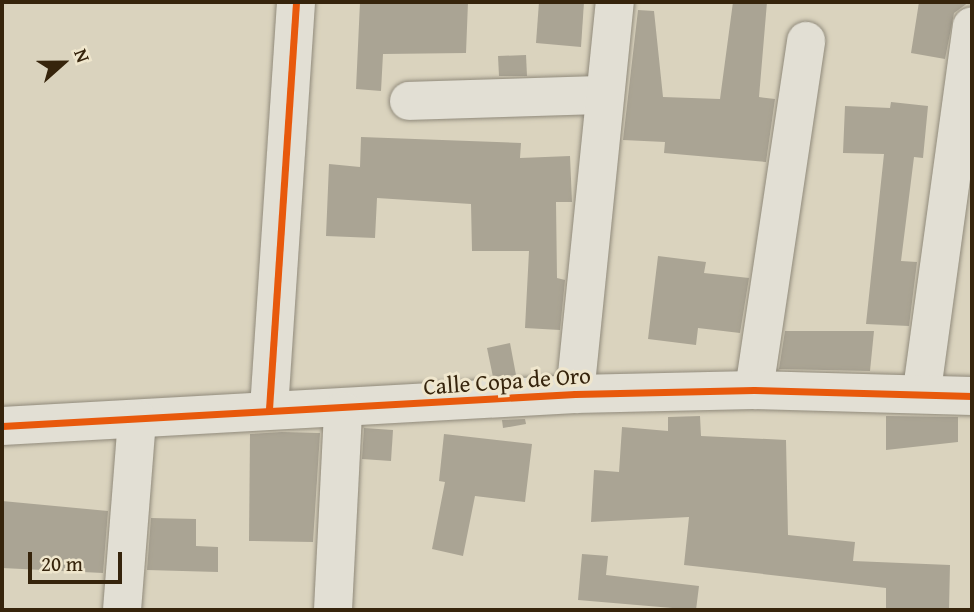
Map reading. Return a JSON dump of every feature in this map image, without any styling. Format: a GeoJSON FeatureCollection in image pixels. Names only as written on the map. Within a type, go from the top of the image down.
{"type":"FeatureCollection","features":[{"type":"Feature","properties":{"kind":"street"},"geometry":{"type":"LineString","coordinates":[[268,409],[296,2]]}},
{"type":"Feature","properties":{"kind":"street"},"geometry":{"type":"LineString","coordinates":[[575,394],[615,2]]}},
{"type":"Feature","properties":{"kind":"street"},"geometry":{"type":"LineString","coordinates":[[922,390],[972,26]]}},
{"type":"Feature","properties":{"kind":"street"},"geometry":{"type":"LineString","coordinates":[[754,390],[806,41]]}},
{"type":"Feature","properties":{"kind":"street"},"geometry":{"type":"LineString","coordinates":[[410,101],[605,95]]}},
{"type":"Feature","properties":{"kind":"street","name":"Calle Copa de Oro"},"geometry":{"type":"LineString","coordinates":[[2,426],[137,420],[268,409],[343,411],[575,394],[922,390],[972,396]]}},
{"type":"Feature","properties":{"kind":"street"},"geometry":{"type":"LineString","coordinates":[[333,610],[343,411]]}},
{"type":"Feature","properties":{"kind":"street"},"geometry":{"type":"LineString","coordinates":[[122,610],[137,420]]}},
{"type":"Feature","properties":{"kind":"building"},"geometry":{"type":"Polygon","coordinates":[[[360,2],[468,2],[466,53],[383,54],[381,91],[356,89],[360,2]]]}},
{"type":"Feature","properties":{"kind":"building"},"geometry":{"type":"Polygon","coordinates":[[[539,2],[584,2],[581,47],[536,43],[539,2]]]}},
{"type":"Feature","properties":{"kind":"building"},"geometry":{"type":"Polygon","coordinates":[[[733,2],[767,2],[759,97],[775,99],[766,162],[664,153],[665,142],[623,140],[638,10],[654,11],[663,97],[720,99],[733,2]]]}},
{"type":"Feature","properties":{"kind":"building"},"geometry":{"type":"Polygon","coordinates":[[[919,2],[969,2],[954,13],[945,59],[911,53],[919,2]]]}},
{"type":"Feature","properties":{"kind":"building"},"geometry":{"type":"Polygon","coordinates":[[[526,55],[527,76],[499,76],[498,56],[526,55]]]}},
{"type":"Feature","properties":{"kind":"building"},"geometry":{"type":"Polygon","coordinates":[[[891,102],[928,106],[923,158],[914,157],[901,261],[917,262],[909,326],[866,324],[884,154],[843,153],[845,106],[890,108],[891,102]]]}},
{"type":"Feature","properties":{"kind":"building"},"geometry":{"type":"Polygon","coordinates":[[[361,137],[521,143],[520,158],[570,156],[572,202],[556,202],[557,278],[565,280],[560,330],[525,328],[529,251],[472,251],[471,204],[377,198],[375,238],[326,236],[329,164],[360,167],[361,137]]]}},
{"type":"Feature","properties":{"kind":"building"},"geometry":{"type":"Polygon","coordinates":[[[658,256],[706,262],[704,273],[749,278],[740,333],[698,328],[696,345],[648,339],[658,256]]]}},
{"type":"Feature","properties":{"kind":"building"},"geometry":{"type":"Polygon","coordinates":[[[785,331],[874,331],[870,371],[779,369],[785,331]]]}},
{"type":"Feature","properties":{"kind":"building"},"geometry":{"type":"Polygon","coordinates":[[[510,343],[516,375],[493,377],[487,348],[510,343]]]}},
{"type":"Feature","properties":{"kind":"building"},"geometry":{"type":"Polygon","coordinates":[[[700,416],[701,436],[786,440],[788,535],[855,542],[853,561],[950,565],[949,610],[886,610],[886,588],[684,565],[689,517],[591,522],[594,470],[619,472],[622,427],[668,431],[668,417],[700,416]]]}},
{"type":"Feature","properties":{"kind":"building"},"geometry":{"type":"Polygon","coordinates":[[[886,416],[958,417],[958,442],[886,450],[886,416]]]}},
{"type":"Feature","properties":{"kind":"building"},"geometry":{"type":"Polygon","coordinates":[[[525,419],[526,424],[503,428],[502,420],[525,419]]]}},
{"type":"Feature","properties":{"kind":"building"},"geometry":{"type":"Polygon","coordinates":[[[364,428],[393,430],[391,461],[362,459],[364,428]]]}},
{"type":"Feature","properties":{"kind":"building"},"geometry":{"type":"Polygon","coordinates":[[[320,433],[313,542],[249,541],[250,434],[320,433]]]}},
{"type":"Feature","properties":{"kind":"building"},"geometry":{"type":"Polygon","coordinates":[[[444,434],[532,444],[525,502],[475,496],[463,556],[432,549],[445,482],[439,481],[444,434]]]}},
{"type":"Feature","properties":{"kind":"building"},"geometry":{"type":"Polygon","coordinates":[[[2,501],[108,511],[103,573],[2,568],[2,501]]]}},
{"type":"Feature","properties":{"kind":"building"},"geometry":{"type":"Polygon","coordinates":[[[151,518],[196,519],[196,546],[218,547],[218,572],[147,570],[151,518]]]}},
{"type":"Feature","properties":{"kind":"building"},"geometry":{"type":"Polygon","coordinates":[[[582,554],[608,556],[606,575],[699,586],[696,610],[578,600],[582,554]]]}},
{"type":"Feature","properties":{"kind":"cycle path"},"geometry":{"type":"LineString","coordinates":[[269,409],[296,2]]}},
{"type":"Feature","properties":{"kind":"cycle path"},"geometry":{"type":"LineString","coordinates":[[2,426],[575,394],[754,390],[972,396]]}}]}
